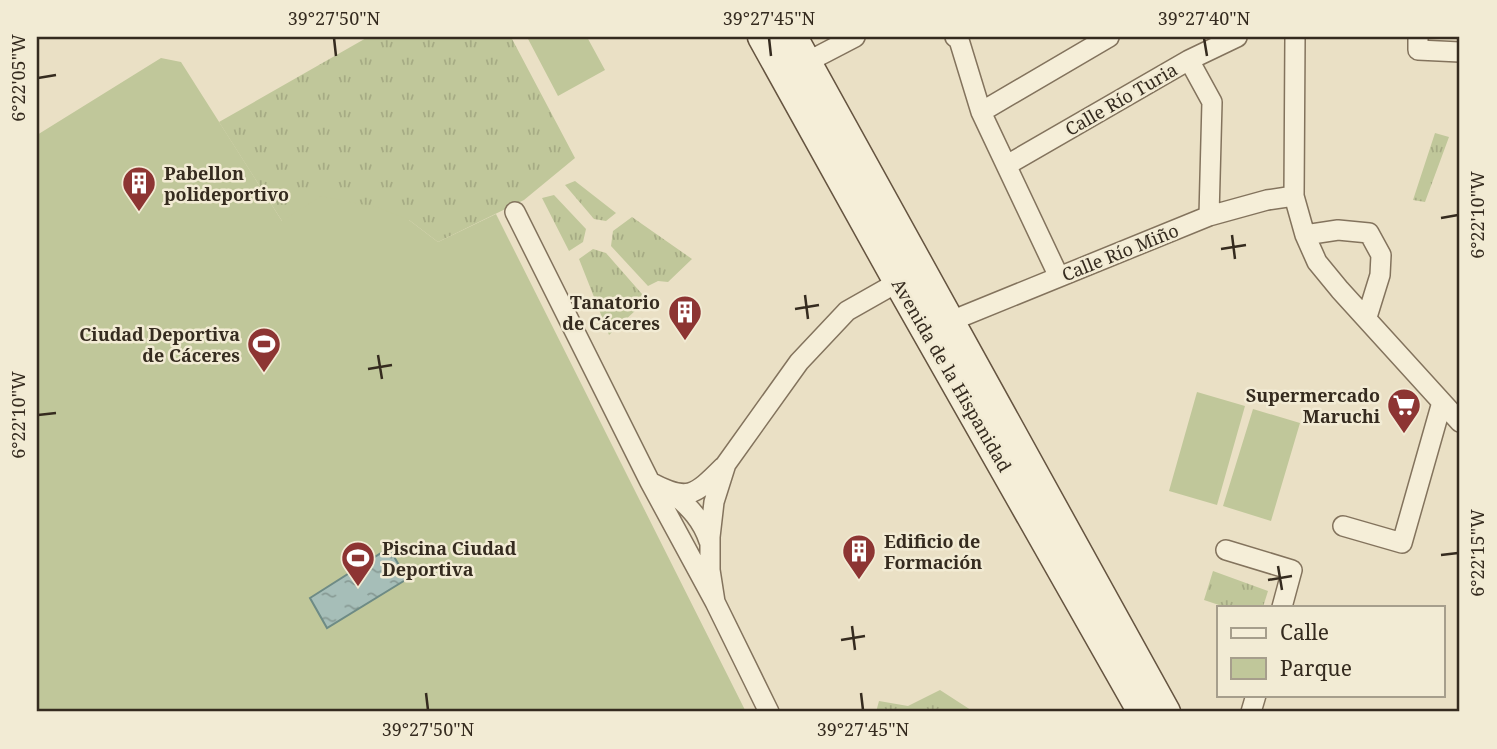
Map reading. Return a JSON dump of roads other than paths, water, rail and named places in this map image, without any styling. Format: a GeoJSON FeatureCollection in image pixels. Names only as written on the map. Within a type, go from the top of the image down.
{"type":"FeatureCollection","features":[{"type":"Feature","properties":{"kind":"main road","name":"Avenida de la Hispanidad"},"geometry":{"type":"LineString","coordinates":[[762,37],[1139,710]]}},
{"type":"Feature","properties":{"kind":"main road","name":"Avenida de la Hispanidad"},"geometry":{"type":"LineString","coordinates":[[793,37],[1166,712]]}},
{"type":"Feature","properties":{"kind":"street"},"geometry":{"type":"LineString","coordinates":[[807,62],[855,37]]}},
{"type":"Feature","properties":{"kind":"street"},"geometry":{"type":"LineString","coordinates":[[954,37],[959,40],[981,112],[1059,277]]}},
{"type":"Feature","properties":{"kind":"street","name":"Calle Río Turia"},"geometry":{"type":"LineString","coordinates":[[1007,165],[1189,60],[1237,37]]}},
{"type":"Feature","properties":{"kind":"street"},"geometry":{"type":"LineString","coordinates":[[1294,37],[1294,196],[1305,235],[1317,262],[1340,290],[1460,422]]}},
{"type":"Feature","properties":{"kind":"street"},"geometry":{"type":"LineString","coordinates":[[981,112],[1099,39]]}},
{"type":"Feature","properties":{"kind":"street"},"geometry":{"type":"LineString","coordinates":[[1418,44],[1460,52]]}},
{"type":"Feature","properties":{"kind":"street"},"geometry":{"type":"LineString","coordinates":[[1189,60],[1212,102],[1209,216]]}},
{"type":"Feature","properties":{"kind":"street","name":"Calle Río Miño"},"geometry":{"type":"LineString","coordinates":[[951,321],[1209,216],[1266,200],[1294,196]]}},
{"type":"Feature","properties":{"kind":"street"},"geometry":{"type":"LineString","coordinates":[[515,212],[769,712]]}},
{"type":"Feature","properties":{"kind":"street"},"geometry":{"type":"LineString","coordinates":[[1305,235],[1325,230],[1369,233],[1381,255],[1380,275],[1367,317]]}},
{"type":"Feature","properties":{"kind":"street"},"geometry":{"type":"LineString","coordinates":[[674,494],[690,494],[706,484],[726,464],[799,362],[847,311],[911,276],[926,278]]}},
{"type":"Feature","properties":{"kind":"street"},"geometry":{"type":"LineString","coordinates":[[1343,526],[1402,544],[1442,402]]}},
{"type":"Feature","properties":{"kind":"street"},"geometry":{"type":"LineString","coordinates":[[715,602],[706,515],[726,464]]}},
{"type":"Feature","properties":{"kind":"street"},"geometry":{"type":"LineString","coordinates":[[650,482],[674,494],[693,511],[706,515]]}},
{"type":"Feature","properties":{"kind":"street"},"geometry":{"type":"LineString","coordinates":[[668,515],[689,523],[706,515]]}},
{"type":"Feature","properties":{"kind":"street"},"geometry":{"type":"LineString","coordinates":[[1226,550],[1292,570],[1282,606]]}},
{"type":"Feature","properties":{"kind":"water","name":"Piscina Ciudad Deportiva"},"geometry":{"type":"Polygon","coordinates":[[[389,548],[407,579],[327,628],[310,598],[389,548]]]}},
{"type":"Feature","properties":{"kind":"place","name":"Pabellon polideportivo"},"geometry":{"type":"Point","coordinates":[139,213]}},
{"type":"Feature","properties":{"kind":"place","name":"Tanatorio de Cáceres"},"geometry":{"type":"Point","coordinates":[685,342]}},
{"type":"Feature","properties":{"kind":"place","name":"Ciudad Deportiva de Cáceres"},"geometry":{"type":"Point","coordinates":[264,374]}},
{"type":"Feature","properties":{"kind":"place","name":"Supermercado Maruchi"},"geometry":{"type":"Point","coordinates":[1404,435]}},
{"type":"Feature","properties":{"kind":"place","name":"Edificio de Formación"},"geometry":{"type":"Point","coordinates":[859,581]}},
{"type":"Feature","properties":{"kind":"place","name":"Piscina Ciudad Deportiva"},"geometry":{"type":"Point","coordinates":[358,588]}}]}
